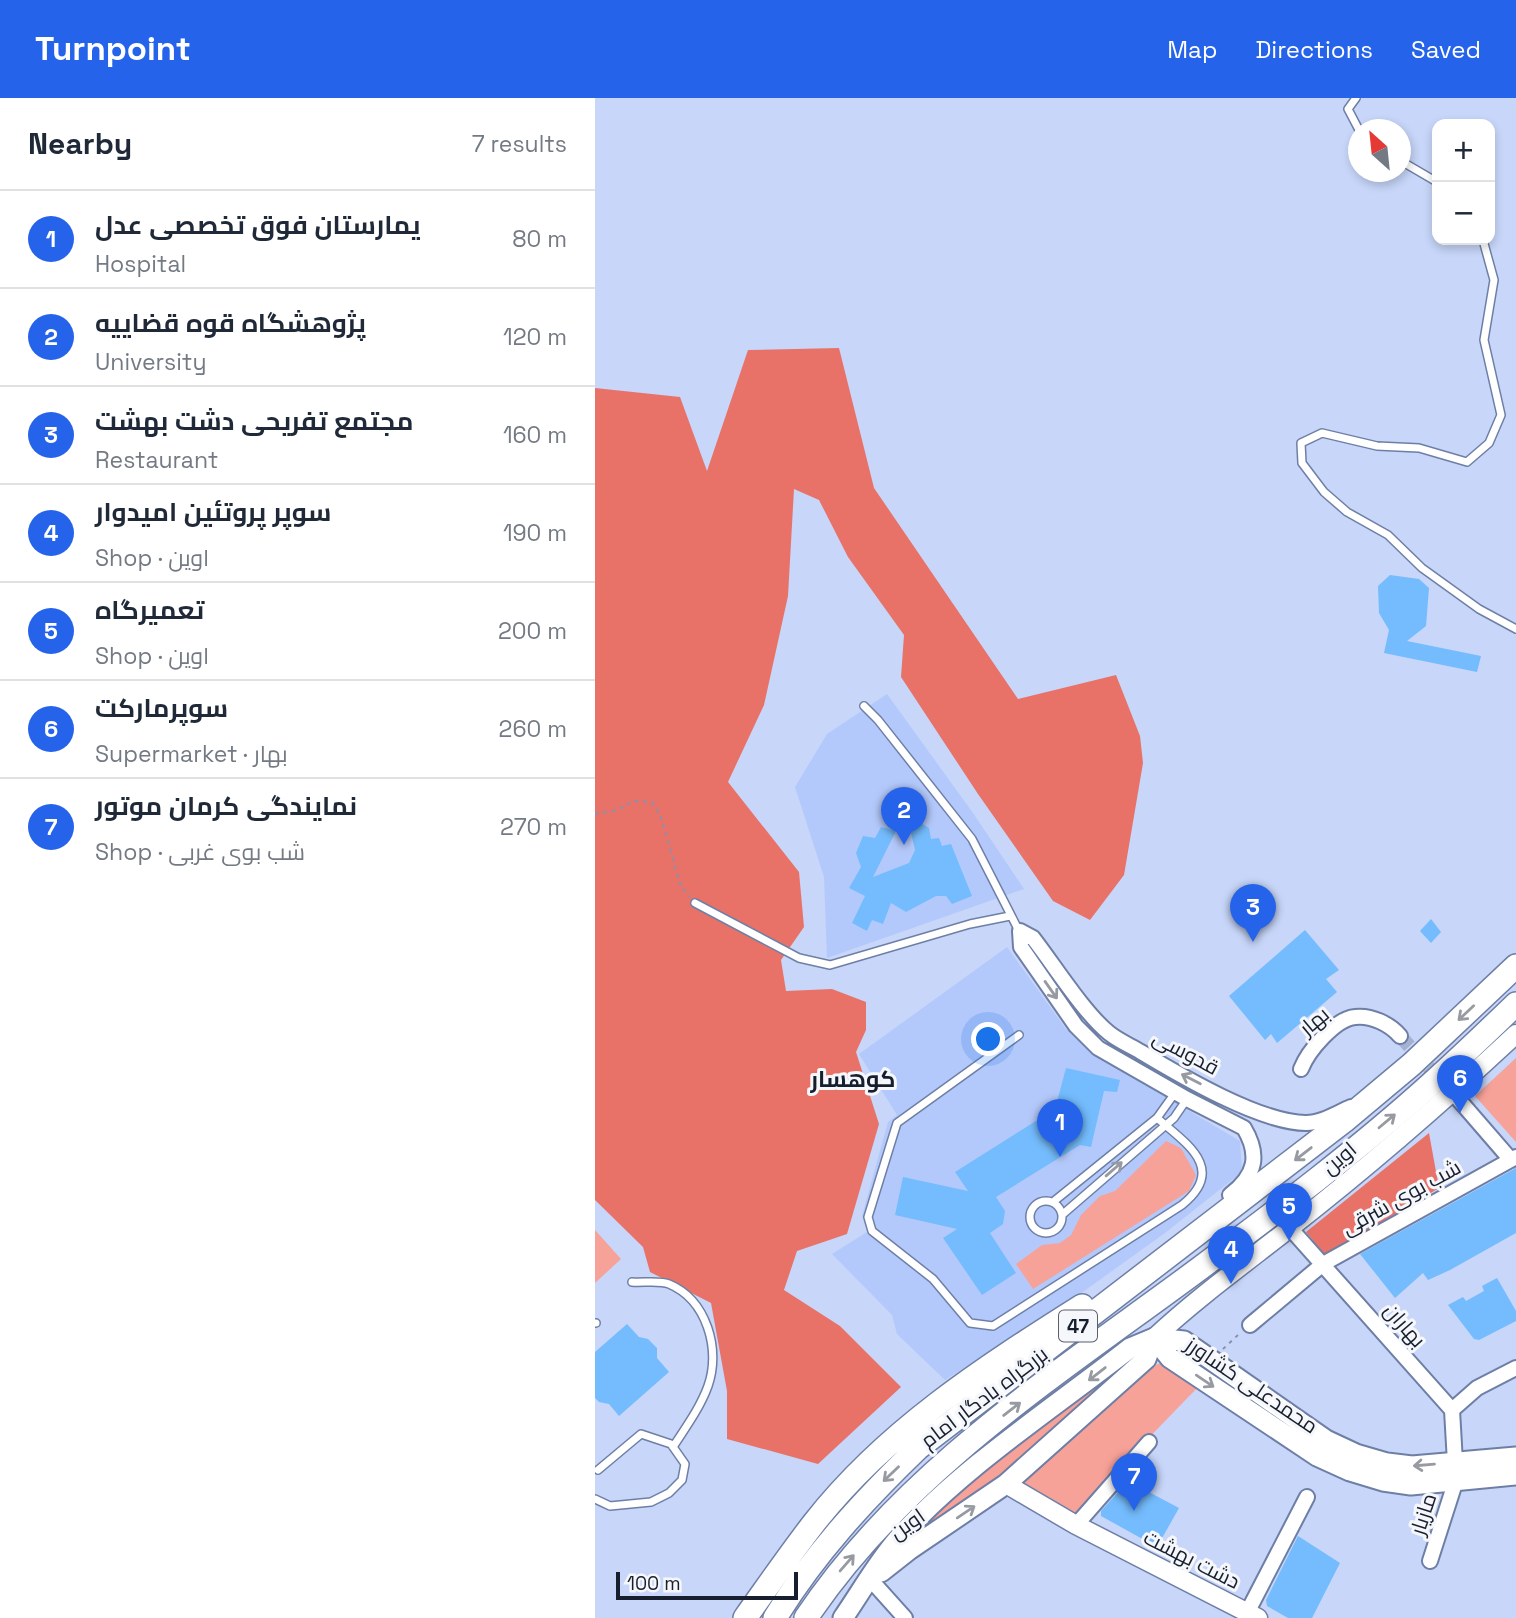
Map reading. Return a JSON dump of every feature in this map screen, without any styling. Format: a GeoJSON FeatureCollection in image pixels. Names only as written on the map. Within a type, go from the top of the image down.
{"type":"FeatureCollection","features":[{"type":"Feature","properties":{"kind":"highway","name":"بزرگراه یادگار امام"},"geometry":{"type":"LineString","coordinates":[[775,1618],[818,1556],[866,1498],[918,1448],[1176,1252],[1373,1097],[1516,966]]}},
{"type":"Feature","properties":{"kind":"highway","name":"بزرگراه یادگار امام"},"geometry":{"type":"LineString","coordinates":[[806,1618],[844,1566],[895,1508],[935,1470],[1031,1394],[1290,1200],[1430,1085],[1516,1004]]}},
{"type":"Feature","properties":{"kind":"highway"},"geometry":{"type":"LineString","coordinates":[[745,1618],[814,1522],[862,1470],[909,1426],[961,1384],[1084,1304],[1141,1278]]}},
{"type":"Feature","properties":{"kind":"main road","name":"محمدعلی کشاورز"},"geometry":{"type":"LineString","coordinates":[[1154,1338],[1184,1341],[1326,1440],[1356,1454],[1387,1463],[1516,1475]]}},
{"type":"Feature","properties":{"kind":"main road","name":"محمدعلی کشاورز"},"geometry":{"type":"LineString","coordinates":[[1154,1338],[1170,1358],[1317,1456],[1350,1471],[1383,1481],[1412,1485],[1455,1471],[1516,1457]]}},
{"type":"Feature","properties":{"kind":"main road","name":"اوین"},"geometry":{"type":"LineString","coordinates":[[870,1579],[1006,1483],[1146,1359],[1154,1338]]}},
{"type":"Feature","properties":{"kind":"main road","name":"اوین"},"geometry":{"type":"LineString","coordinates":[[843,1618],[879,1561],[952,1487],[1130,1348],[1154,1338]]}},
{"type":"Feature","properties":{"kind":"street"},"geometry":{"type":"LineString","coordinates":[[1020,932],[1021,947],[1076,1026],[1098,1048],[1181,1096],[1244,1128],[1253,1144],[1253,1166],[1242,1186],[1197,1224],[1176,1252]]}},
{"type":"Feature","properties":{"kind":"street","name":"قدوسی"},"geometry":{"type":"LineString","coordinates":[[1020,932],[1033,938],[1109,1034],[1162,1065],[1252,1110],[1289,1121],[1308,1123],[1373,1097]]}},
{"type":"Feature","properties":{"kind":"street","name":"بهار"},"geometry":{"type":"LineString","coordinates":[[1301,1069],[1306,1056],[1323,1037],[1353,1017],[1371,1017],[1395,1030],[1400,1036]]}},
{"type":"Feature","properties":{"kind":"street","name":"اوین"},"geometry":{"type":"LineString","coordinates":[[1154,1338],[1195,1300],[1290,1228],[1453,1093],[1516,1034]]}},
{"type":"Feature","properties":{"kind":"street"},"geometry":{"type":"LineString","coordinates":[[1453,1093],[1514,1158]]}},
{"type":"Feature","properties":{"kind":"street"},"geometry":{"type":"LineString","coordinates":[[1244,1128],[1252,1110]]}},
{"type":"Feature","properties":{"kind":"street","name":"شب بوی شرقی"},"geometry":{"type":"LineString","coordinates":[[1250,1325],[1323,1264],[1514,1158]]}},
{"type":"Feature","properties":{"kind":"street","name":"بهاران"},"geometry":{"type":"LineString","coordinates":[[1290,1228],[1452,1410]]}},
{"type":"Feature","properties":{"kind":"street"},"geometry":{"type":"LineString","coordinates":[[1455,1471],[1452,1410],[1476,1388],[1516,1368]]}},
{"type":"Feature","properties":{"kind":"street"},"geometry":{"type":"LineString","coordinates":[[1076,1525],[1149,1442]]}},
{"type":"Feature","properties":{"kind":"street","name":"مازیار"},"geometry":{"type":"LineString","coordinates":[[1430,1561],[1455,1471]]}},
{"type":"Feature","properties":{"kind":"street","name":"دشت بهشت"},"geometry":{"type":"LineString","coordinates":[[1006,1483],[1076,1525],[1252,1615],[1307,1497]]}},
{"type":"Feature","properties":{"kind":"street"},"geometry":{"type":"LineString","coordinates":[[870,1579],[905,1618]]}},
{"type":"Feature","properties":{"kind":"lane"},"geometry":{"type":"LineString","coordinates":[[1353,119],[1348,109],[1356,98]]}},
{"type":"Feature","properties":{"kind":"lane"},"geometry":{"type":"LineString","coordinates":[[1411,167],[1435,182]]}},
{"type":"Feature","properties":{"kind":"lane"},"geometry":{"type":"LineString","coordinates":[[1484,245],[1494,280],[1484,340],[1500,415],[1489,443],[1467,462],[1419,447],[1377,446],[1322,433],[1301,443],[1302,463],[1324,492],[1347,512],[1388,535],[1422,568],[1479,609],[1516,629]]}},
{"type":"Feature","properties":{"kind":"lane"},"geometry":{"type":"LineString","coordinates":[[864,706],[972,839],[1020,932]]}},
{"type":"Feature","properties":{"kind":"lane"},"geometry":{"type":"LineString","coordinates":[[695,903],[799,958],[830,965],[970,924],[1010,916]]}},
{"type":"Feature","properties":{"kind":"lane"},"geometry":{"type":"LineString","coordinates":[[1019,1035],[897,1123],[868,1217],[872,1231],[933,1279],[970,1323],[993,1326],[1198,1193],[1203,1171],[1184,1140],[1157,1118]]}},
{"type":"Feature","properties":{"kind":"lane"},"geometry":{"type":"LineString","coordinates":[[1053,1202],[1062,1214],[1061,1224],[1054,1232],[1044,1234],[1034,1229],[1030,1219],[1033,1208],[1042,1201],[1053,1202],[1181,1096]]}},
{"type":"Feature","properties":{"kind":"lane"},"geometry":{"type":"LineString","coordinates":[[1062,1214],[1174,1118],[1181,1096]]}},
{"type":"Feature","properties":{"kind":"lane"},"geometry":{"type":"LineString","coordinates":[[632,1282],[668,1283],[689,1298],[707,1322],[713,1350],[709,1384],[696,1412],[673,1447]]}},
{"type":"Feature","properties":{"kind":"lane"},"geometry":{"type":"LineString","coordinates":[[595,1499],[610,1506],[651,1502],[669,1493],[682,1480],[685,1464],[671,1444],[641,1434],[598,1470]]}},
{"type":"Feature","properties":{"kind":"path"},"geometry":{"type":"LineString","coordinates":[[595,814],[617,810],[634,801],[652,802],[661,817],[681,887],[695,903]]}},
{"type":"Feature","properties":{"kind":"path"},"geometry":{"type":"LineString","coordinates":[[1211,1359],[1250,1325]]}},
{"type":"Feature","properties":{"kind":"shaded area"},"geometry":{"type":"Polygon","coordinates":[[[839,348],[874,488],[1018,699],[1116,675],[1140,736],[1143,763],[1124,875],[1090,920],[1053,901],[978,794],[901,677],[904,635],[848,557],[819,500],[794,489],[788,596],[764,705],[728,782],[799,872],[804,927],[781,960],[786,991],[832,989],[866,1002],[866,1030],[856,1052],[879,1124],[847,1234],[797,1251],[784,1290],[840,1326],[901,1387],[818,1464],[727,1439],[727,1391],[711,1303],[650,1272],[643,1247],[595,1200],[595,388],[680,397],[707,471],[748,350],[839,348]]]}},
{"type":"Feature","properties":{"kind":"shaded area"},"geometry":{"type":"Polygon","coordinates":[[[887,694],[1024,889],[827,958],[824,877],[795,787],[827,734],[887,694]]]}},
{"type":"Feature","properties":{"kind":"shaded area"},"geometry":{"type":"Polygon","coordinates":[[[1007,947],[1066,1029],[1098,1057],[1240,1141],[1242,1172],[1165,1233],[1080,1294],[945,1380],[897,1334],[892,1315],[832,1254],[867,1232],[862,1216],[888,1122],[897,1115],[859,1054],[1007,947]]]}},
{"type":"Feature","properties":{"kind":"shaded area"},"geometry":{"type":"Polygon","coordinates":[[[1516,1058],[1516,1142],[1475,1096],[1516,1058]]]}},
{"type":"Feature","properties":{"kind":"shaded area"},"geometry":{"type":"Polygon","coordinates":[[[1429,1133],[1439,1188],[1325,1256],[1306,1232],[1429,1133]]]}},
{"type":"Feature","properties":{"kind":"shaded area"},"geometry":{"type":"Polygon","coordinates":[[[1166,1141],[1181,1148],[1196,1175],[1189,1191],[1033,1289],[1016,1264],[1042,1245],[1060,1243],[1071,1235],[1081,1215],[1100,1196],[1115,1191],[1166,1141]]]}},
{"type":"Feature","properties":{"kind":"shaded area"},"geometry":{"type":"Polygon","coordinates":[[[595,1230],[621,1259],[595,1283],[595,1230]]]}},
{"type":"Feature","properties":{"kind":"shaded area"},"geometry":{"type":"Polygon","coordinates":[[[1139,1352],[1018,1464],[883,1565],[911,1534],[973,1478],[1139,1352]]]}},
{"type":"Feature","properties":{"kind":"shaded area"},"geometry":{"type":"Polygon","coordinates":[[[1162,1363],[1200,1385],[1075,1514],[1020,1483],[1148,1367],[1162,1363]]]}},
{"type":"Feature","properties":{"kind":"building"},"geometry":{"type":"Polygon","coordinates":[[[1390,575],[1419,579],[1429,588],[1426,626],[1407,641],[1481,656],[1477,672],[1384,653],[1389,630],[1379,613],[1378,586],[1390,575]]]}},
{"type":"Feature","properties":{"kind":"building"},"geometry":{"type":"Polygon","coordinates":[[[919,822],[929,828],[931,839],[939,838],[942,846],[951,844],[972,896],[952,904],[946,896],[936,896],[906,912],[891,903],[883,924],[872,920],[867,931],[852,923],[865,896],[849,888],[861,867],[856,853],[863,836],[875,838],[881,827],[896,831],[873,877],[909,863],[915,850],[909,824],[919,822]]]}},
{"type":"Feature","properties":{"kind":"building"},"geometry":{"type":"Polygon","coordinates":[[[1431,919],[1441,932],[1431,943],[1420,931],[1431,919]]]}},
{"type":"Feature","properties":{"kind":"building"},"geometry":{"type":"Polygon","coordinates":[[[1305,930],[1339,970],[1326,979],[1337,992],[1277,1043],[1271,1034],[1265,1040],[1229,996],[1305,930]]]}},
{"type":"Feature","properties":{"kind":"building"},"geometry":{"type":"Polygon","coordinates":[[[1066,1068],[1120,1080],[1117,1092],[1104,1091],[1091,1147],[1080,1145],[996,1197],[1005,1211],[1003,1224],[990,1233],[1016,1273],[982,1295],[943,1238],[957,1229],[895,1215],[903,1177],[968,1191],[955,1172],[1055,1109],[1066,1068]]]}},
{"type":"Feature","properties":{"kind":"building"},"geometry":{"type":"Polygon","coordinates":[[[1516,1168],[1516,1233],[1450,1270],[1428,1280],[1423,1273],[1395,1298],[1360,1254],[1516,1168]]]}},
{"type":"Feature","properties":{"kind":"building"},"geometry":{"type":"Polygon","coordinates":[[[1497,1278],[1516,1311],[1516,1321],[1479,1340],[1474,1339],[1448,1305],[1463,1297],[1466,1301],[1484,1291],[1482,1286],[1497,1278]]]}},
{"type":"Feature","properties":{"kind":"building"},"geometry":{"type":"Polygon","coordinates":[[[627,1324],[639,1337],[648,1339],[657,1348],[657,1358],[669,1372],[619,1416],[609,1404],[599,1402],[595,1398],[595,1352],[627,1324]]]}},
{"type":"Feature","properties":{"kind":"building"},"geometry":{"type":"Polygon","coordinates":[[[1128,1481],[1179,1508],[1157,1547],[1101,1516],[1101,1511],[1128,1481]]]}},
{"type":"Feature","properties":{"kind":"building"},"geometry":{"type":"Polygon","coordinates":[[[1298,1536],[1340,1563],[1312,1618],[1288,1618],[1267,1606],[1266,1600],[1298,1536]]]}},
{"type":"Feature","properties":{"kind":"tunnel"},"geometry":{"type":"LineString","coordinates":[[1400,1036],[1442,1082]]}},
{"type":"Feature","properties":{"kind":"place","name":"پژوهشگاه قوه قضاییه"},"geometry":{"type":"Point","coordinates":[904,845]}},
{"type":"Feature","properties":{"kind":"place","name":"مجتمع تفریحی دشت بهشت"},"geometry":{"type":"Point","coordinates":[1253,942]}},
{"type":"Feature","properties":{"kind":"place","name":"سوپرمارکت"},"geometry":{"type":"Point","coordinates":[1460,1113]}},
{"type":"Feature","properties":{"kind":"place","name":"یمارستان فوق تخصصی عدل"},"geometry":{"type":"Point","coordinates":[1060,1157]}},
{"type":"Feature","properties":{"kind":"place","name":"تعمیرگاه"},"geometry":{"type":"Point","coordinates":[1289,1241]}},
{"type":"Feature","properties":{"kind":"place","name":"سوپر پروتئین امیدوار"},"geometry":{"type":"Point","coordinates":[1231,1284]}},
{"type":"Feature","properties":{"kind":"place","name":"نمایندگی کرمان موتور"},"geometry":{"type":"Point","coordinates":[1134,1511]}},
{"type":"Feature","properties":{"kind":"district","name":"کوهسار"},"geometry":{"type":"Point","coordinates":[853,1079]}}]}
